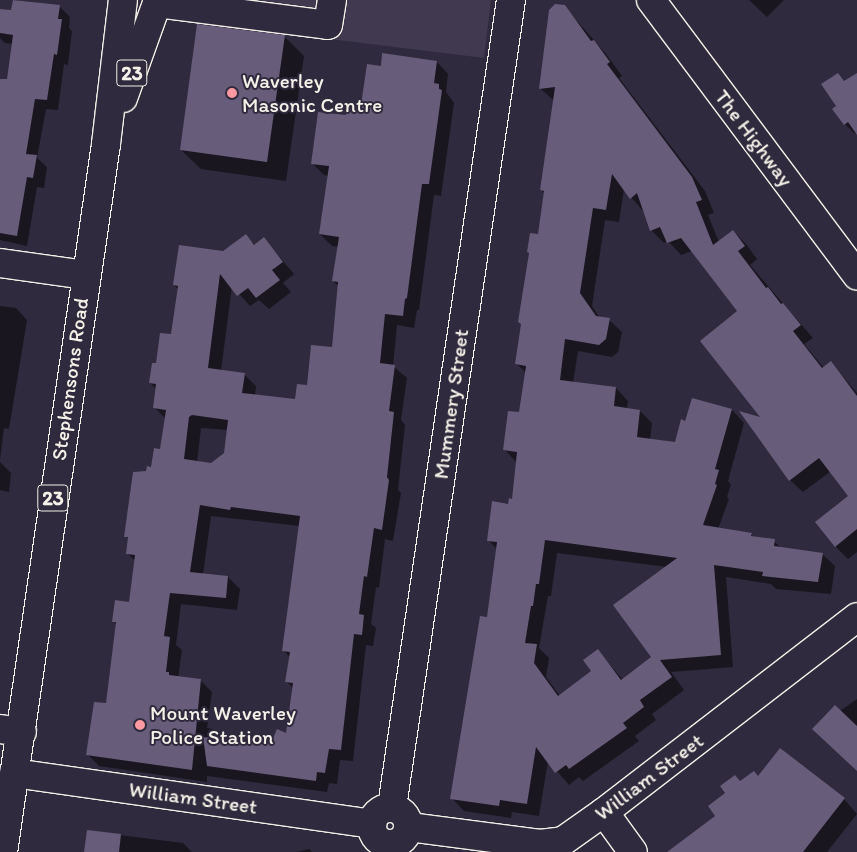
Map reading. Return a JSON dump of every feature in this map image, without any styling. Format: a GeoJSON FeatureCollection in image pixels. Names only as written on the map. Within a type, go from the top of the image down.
{"type":"FeatureCollection","features":[{"type":"Feature","properties":{"kind":"street","name":"Stephensons Road"},"geometry":{"type":"LineString","coordinates":[[3,852],[14,773],[11,730],[106,144],[123,0]]}},
{"type":"Feature","properties":{"kind":"street"},"geometry":{"type":"LineString","coordinates":[[150,1],[328,25],[332,0]]}},
{"type":"Feature","properties":{"kind":"street","name":"Mummery Street"},"geometry":{"type":"LineString","coordinates":[[389,831],[511,0]]}},
{"type":"Feature","properties":{"kind":"street","name":"The Highway"},"geometry":{"type":"LineString","coordinates":[[651,0],[857,275]]}},
{"type":"Feature","properties":{"kind":"street","name":"Stephensons Road"},"geometry":{"type":"LineString","coordinates":[[106,144],[150,1]]}},
{"type":"Feature","properties":{"kind":"street"},"geometry":{"type":"LineString","coordinates":[[0,263],[85,275]]}},
{"type":"Feature","properties":{"kind":"street","name":"William Street"},"geometry":{"type":"LineString","coordinates":[[14,773],[389,831],[540,844],[562,841],[604,812],[857,617]]}},
{"type":"Feature","properties":{"kind":"street"},"geometry":{"type":"LineString","coordinates":[[604,812],[633,852]]}},
{"type":"Feature","properties":{"kind":"shaded area"},"geometry":{"type":"Polygon","coordinates":[[[178,0],[491,0],[484,58],[175,20],[178,0]]]}},
{"type":"Feature","properties":{"kind":"building"},"geometry":{"type":"Polygon","coordinates":[[[13,0],[60,5],[58,19],[62,19],[57,55],[54,54],[47,100],[35,99],[26,154],[37,155],[33,178],[27,177],[17,236],[0,233],[0,79],[7,79],[13,35],[0,33],[0,9],[11,10],[13,0]]]}},
{"type":"Feature","properties":{"kind":"building"},"geometry":{"type":"Polygon","coordinates":[[[555,4],[565,5],[591,41],[594,40],[610,62],[607,64],[692,177],[702,200],[696,202],[713,245],[733,230],[745,246],[738,251],[766,288],[768,287],[801,325],[793,331],[822,368],[831,361],[857,396],[857,529],[835,547],[815,522],[848,496],[819,458],[789,481],[739,411],[760,417],[700,341],[737,311],[681,238],[667,243],[660,227],[650,231],[637,193],[630,199],[612,174],[606,210],[593,208],[580,293],[596,316],[610,318],[606,339],[599,345],[565,339],[560,380],[616,387],[614,406],[640,410],[637,437],[675,442],[681,419],[685,421],[692,398],[732,409],[715,469],[719,470],[715,484],[717,485],[703,525],[752,533],[751,536],[775,539],[774,546],[823,553],[818,582],[762,576],[763,572],[714,565],[721,655],[660,660],[672,677],[640,700],[644,707],[623,723],[627,728],[569,769],[566,765],[555,773],[536,747],[527,804],[500,800],[499,806],[450,799],[480,616],[487,617],[497,542],[487,541],[492,501],[508,504],[509,498],[512,499],[517,452],[503,450],[508,411],[519,412],[526,366],[515,364],[521,324],[518,322],[529,253],[527,252],[530,233],[538,234],[544,191],[540,190],[555,87],[539,89],[549,10],[555,4]],[[545,540],[539,584],[536,584],[525,643],[537,644],[534,663],[558,696],[591,671],[583,660],[598,649],[621,680],[651,657],[613,605],[677,558],[545,540]]]}},
{"type":"Feature","properties":{"kind":"building","name":"Waverley Masonic Centre"},"geometry":{"type":"Polygon","coordinates":[[[197,24],[285,35],[267,162],[180,150],[197,24]]]}},
{"type":"Feature","properties":{"kind":"building"},"geometry":{"type":"Polygon","coordinates":[[[382,53],[437,61],[434,83],[439,84],[439,89],[442,90],[429,184],[422,184],[403,316],[385,314],[380,363],[395,365],[389,411],[394,412],[387,477],[389,480],[382,530],[374,528],[367,577],[364,576],[359,614],[364,615],[362,635],[354,634],[341,750],[329,749],[325,773],[317,772],[316,781],[207,766],[203,737],[261,744],[261,741],[271,743],[277,729],[286,733],[293,683],[285,682],[290,652],[282,651],[300,516],[231,507],[230,510],[200,505],[190,572],[228,576],[226,598],[170,593],[164,636],[170,637],[166,672],[169,672],[169,675],[201,679],[192,770],[86,755],[94,702],[106,703],[116,622],[112,622],[115,600],[129,602],[135,555],[126,554],[128,537],[124,537],[133,472],[146,471],[147,466],[151,467],[154,448],[160,449],[166,410],[153,408],[156,384],[149,383],[152,363],[156,363],[160,333],[171,334],[178,286],[173,285],[179,245],[223,251],[246,234],[254,245],[264,237],[283,262],[272,270],[280,280],[256,298],[248,288],[237,296],[220,274],[208,368],[245,373],[242,393],[295,399],[297,384],[307,385],[311,345],[332,347],[338,282],[332,281],[339,237],[319,234],[329,166],[311,164],[318,112],[346,115],[347,103],[361,105],[367,64],[381,66],[382,53]],[[192,415],[189,417],[184,459],[211,463],[224,453],[228,420],[192,415]]]}},
{"type":"Feature","properties":{"kind":"building"},"geometry":{"type":"Polygon","coordinates":[[[838,73],[844,81],[857,73],[857,135],[848,122],[844,125],[832,109],[836,106],[821,84],[838,73]]]}},
{"type":"Feature","properties":{"kind":"building"},"geometry":{"type":"Polygon","coordinates":[[[835,705],[857,726],[857,771],[812,729],[835,705]]]}},
{"type":"Feature","properties":{"kind":"building"},"geometry":{"type":"Polygon","coordinates":[[[780,748],[845,798],[803,852],[667,852],[715,816],[708,806],[725,793],[720,786],[735,775],[740,781],[754,771],[758,776],[780,748]]]}},
{"type":"Feature","properties":{"kind":"building"},"geometry":{"type":"Polygon","coordinates":[[[87,830],[121,834],[119,852],[84,852],[87,830]]]}},
{"type":"Feature","properties":{"kind":"place","name":"Waverley Masonic Centre"},"geometry":{"type":"Point","coordinates":[232,93]}},
{"type":"Feature","properties":{"kind":"place","name":"Mount Waverley Police Station"},"geometry":{"type":"Point","coordinates":[140,725]}}]}
